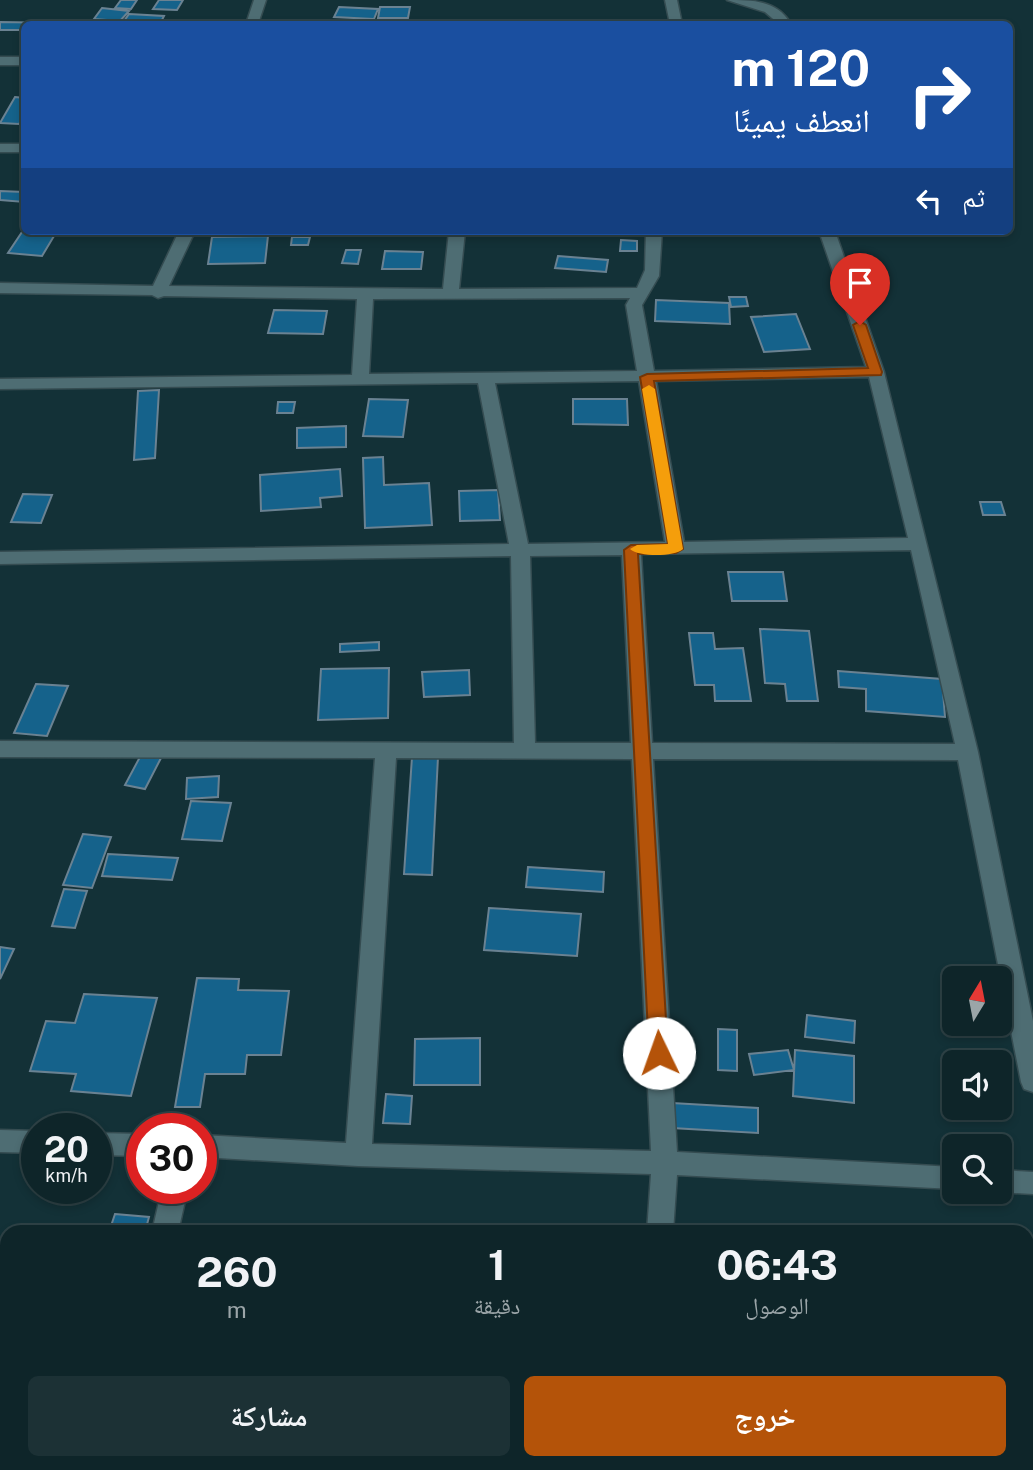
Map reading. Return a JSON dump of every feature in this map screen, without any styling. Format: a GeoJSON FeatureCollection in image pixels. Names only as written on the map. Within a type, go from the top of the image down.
{"type":"FeatureCollection","features":[{"type":"Feature","properties":{"kind":"street"},"geometry":{"type":"LineString","coordinates":[[253,21],[260,0]]}},
{"type":"Feature","properties":{"kind":"street"},"geometry":{"type":"LineString","coordinates":[[671,0],[675,21]]}},
{"type":"Feature","properties":{"kind":"street"},"geometry":{"type":"LineString","coordinates":[[733,0],[768,8],[784,21]]}},
{"type":"Feature","properties":{"kind":"street"},"geometry":{"type":"LineString","coordinates":[[0,61],[21,61]]}},
{"type":"Feature","properties":{"kind":"street"},"geometry":{"type":"LineString","coordinates":[[0,148],[21,148]]}},
{"type":"Feature","properties":{"kind":"street"},"geometry":{"type":"LineString","coordinates":[[158,293],[185,235]]}},
{"type":"Feature","properties":{"kind":"street"},"geometry":{"type":"LineString","coordinates":[[450,294],[457,235]]}},
{"type":"Feature","properties":{"kind":"street"},"geometry":{"type":"LineString","coordinates":[[0,288],[158,293],[638,293],[648,286],[653,272],[654,235]]}},
{"type":"Feature","properties":{"kind":"street"},"geometry":{"type":"LineString","coordinates":[[828,235],[876,372],[919,544],[967,752],[1033,1082]]}},
{"type":"Feature","properties":{"kind":"street"},"geometry":{"type":"LineString","coordinates":[[638,293],[634,305],[676,549]]}},
{"type":"Feature","properties":{"kind":"street"},"geometry":{"type":"LineString","coordinates":[[360,378],[365,294]]}},
{"type":"Feature","properties":{"kind":"street"},"geometry":{"type":"LineString","coordinates":[[0,384],[876,372]]}},
{"type":"Feature","properties":{"kind":"street"},"geometry":{"type":"LineString","coordinates":[[485,377],[520,551],[525,750]]}},
{"type":"Feature","properties":{"kind":"street"},"geometry":{"type":"LineString","coordinates":[[0,558],[919,544]]}},
{"type":"Feature","properties":{"kind":"street"},"geometry":{"type":"LineString","coordinates":[[631,550],[665,1163],[661,1225]]}},
{"type":"Feature","properties":{"kind":"street"},"geometry":{"type":"LineString","coordinates":[[0,749],[967,752]]}},
{"type":"Feature","properties":{"kind":"street"},"geometry":{"type":"LineString","coordinates":[[358,1155],[386,750]]}},
{"type":"Feature","properties":{"kind":"street"},"geometry":{"type":"LineString","coordinates":[[0,1141],[21,1142]]}},
{"type":"Feature","properties":{"kind":"street"},"geometry":{"type":"LineString","coordinates":[[217,1147],[358,1155],[665,1163],[942,1177]]}},
{"type":"Feature","properties":{"kind":"street"},"geometry":{"type":"LineString","coordinates":[[1012,1182],[1033,1183]]}},
{"type":"Feature","properties":{"kind":"street"},"geometry":{"type":"LineString","coordinates":[[167,1225],[171,1204]]}},
{"type":"Feature","properties":{"kind":"building"},"geometry":{"type":"Polygon","coordinates":[[[121,0],[137,0],[131,9],[115,8],[121,0]]]}},
{"type":"Feature","properties":{"kind":"building"},"geometry":{"type":"Polygon","coordinates":[[[159,0],[183,0],[177,10],[153,9],[159,0]]]}},
{"type":"Feature","properties":{"kind":"building"},"geometry":{"type":"Polygon","coordinates":[[[339,7],[378,9],[374,19],[334,17],[339,7]]]}},
{"type":"Feature","properties":{"kind":"building"},"geometry":{"type":"Polygon","coordinates":[[[380,7],[410,7],[408,18],[378,18],[380,7]]]}},
{"type":"Feature","properties":{"kind":"building"},"geometry":{"type":"Polygon","coordinates":[[[102,8],[129,11],[120,21],[94,19],[102,8]]]}},
{"type":"Feature","properties":{"kind":"building"},"geometry":{"type":"Polygon","coordinates":[[[129,14],[164,16],[162,21],[124,21],[129,14]]]}},
{"type":"Feature","properties":{"kind":"building"},"geometry":{"type":"Polygon","coordinates":[[[0,22],[21,22],[21,30],[0,30],[0,22]]]}},
{"type":"Feature","properties":{"kind":"building"},"geometry":{"type":"Polygon","coordinates":[[[15,97],[21,98],[19,124],[0,123],[15,97]]]}},
{"type":"Feature","properties":{"kind":"building"},"geometry":{"type":"Polygon","coordinates":[[[0,191],[21,192],[21,202],[0,200],[0,191]]]}},
{"type":"Feature","properties":{"kind":"building"},"geometry":{"type":"Polygon","coordinates":[[[21,234],[55,235],[42,256],[8,253],[21,234]]]}},
{"type":"Feature","properties":{"kind":"building"},"geometry":{"type":"Polygon","coordinates":[[[268,236],[265,263],[208,264],[212,237],[268,236]]]}},
{"type":"Feature","properties":{"kind":"building"},"geometry":{"type":"Polygon","coordinates":[[[292,237],[310,237],[308,245],[291,245],[292,237]]]}},
{"type":"Feature","properties":{"kind":"building"},"geometry":{"type":"Polygon","coordinates":[[[621,240],[637,241],[637,251],[620,251],[621,240]]]}},
{"type":"Feature","properties":{"kind":"building"},"geometry":{"type":"Polygon","coordinates":[[[346,250],[361,250],[358,264],[342,263],[346,250]]]}},
{"type":"Feature","properties":{"kind":"building"},"geometry":{"type":"Polygon","coordinates":[[[385,251],[423,252],[421,269],[382,269],[385,251]]]}},
{"type":"Feature","properties":{"kind":"building"},"geometry":{"type":"Polygon","coordinates":[[[558,256],[608,260],[606,272],[555,268],[558,256]]]}},
{"type":"Feature","properties":{"kind":"building"},"geometry":{"type":"Polygon","coordinates":[[[729,297],[746,297],[748,306],[731,307],[729,297]]]}},
{"type":"Feature","properties":{"kind":"building"},"geometry":{"type":"Polygon","coordinates":[[[656,300],[729,303],[730,324],[655,321],[656,300]]]}},
{"type":"Feature","properties":{"kind":"building"},"geometry":{"type":"Polygon","coordinates":[[[274,310],[327,311],[323,334],[268,333],[274,310]]]}},
{"type":"Feature","properties":{"kind":"building"},"geometry":{"type":"Polygon","coordinates":[[[796,314],[810,349],[764,352],[751,317],[796,314]]]}},
{"type":"Feature","properties":{"kind":"building"},"geometry":{"type":"Polygon","coordinates":[[[159,390],[155,458],[134,460],[138,391],[159,390]]]}},
{"type":"Feature","properties":{"kind":"building"},"geometry":{"type":"Polygon","coordinates":[[[369,399],[408,400],[403,437],[363,436],[369,399]]]}},
{"type":"Feature","properties":{"kind":"building"},"geometry":{"type":"Polygon","coordinates":[[[573,399],[627,399],[628,425],[573,424],[573,399]]]}},
{"type":"Feature","properties":{"kind":"building"},"geometry":{"type":"Polygon","coordinates":[[[278,402],[295,402],[293,413],[277,413],[278,402]]]}},
{"type":"Feature","properties":{"kind":"building"},"geometry":{"type":"Polygon","coordinates":[[[346,426],[346,447],[297,448],[297,428],[346,426]]]}},
{"type":"Feature","properties":{"kind":"building"},"geometry":{"type":"Polygon","coordinates":[[[383,457],[384,485],[429,483],[432,525],[365,528],[363,458],[383,457]]]}},
{"type":"Feature","properties":{"kind":"building"},"geometry":{"type":"Polygon","coordinates":[[[340,469],[342,496],[320,498],[321,507],[261,511],[260,475],[340,469]]]}},
{"type":"Feature","properties":{"kind":"building"},"geometry":{"type":"Polygon","coordinates":[[[498,490],[500,520],[460,521],[459,491],[498,490]]]}},
{"type":"Feature","properties":{"kind":"building"},"geometry":{"type":"Polygon","coordinates":[[[23,494],[52,495],[41,523],[11,522],[23,494]]]}},
{"type":"Feature","properties":{"kind":"building"},"geometry":{"type":"Polygon","coordinates":[[[980,502],[1001,502],[1005,515],[983,515],[980,502]]]}},
{"type":"Feature","properties":{"kind":"building"},"geometry":{"type":"Polygon","coordinates":[[[728,572],[783,572],[787,601],[732,601],[728,572]]]}},
{"type":"Feature","properties":{"kind":"building"},"geometry":{"type":"Polygon","coordinates":[[[760,629],[809,631],[818,701],[787,701],[785,684],[765,683],[760,629]]]}},
{"type":"Feature","properties":{"kind":"building"},"geometry":{"type":"Polygon","coordinates":[[[689,633],[713,633],[715,649],[743,648],[751,701],[715,701],[714,685],[695,685],[689,633]]]}},
{"type":"Feature","properties":{"kind":"building"},"geometry":{"type":"Polygon","coordinates":[[[379,642],[379,650],[340,652],[340,644],[379,642]]]}},
{"type":"Feature","properties":{"kind":"building"},"geometry":{"type":"Polygon","coordinates":[[[389,668],[388,718],[318,720],[321,669],[389,668]]]}},
{"type":"Feature","properties":{"kind":"building"},"geometry":{"type":"Polygon","coordinates":[[[469,670],[470,695],[424,697],[422,672],[469,670]]]}},
{"type":"Feature","properties":{"kind":"building"},"geometry":{"type":"Polygon","coordinates":[[[838,671],[942,679],[945,717],[866,711],[866,689],[839,687],[838,671]]]}},
{"type":"Feature","properties":{"kind":"building"},"geometry":{"type":"Polygon","coordinates":[[[36,684],[68,686],[47,736],[14,733],[36,684]]]}},
{"type":"Feature","properties":{"kind":"building"},"geometry":{"type":"Polygon","coordinates":[[[141,755],[161,758],[145,789],[125,785],[141,755]]]}},
{"type":"Feature","properties":{"kind":"building"},"geometry":{"type":"Polygon","coordinates":[[[412,757],[438,757],[432,875],[404,874],[412,757]]]}},
{"type":"Feature","properties":{"kind":"building"},"geometry":{"type":"Polygon","coordinates":[[[219,776],[218,797],[186,799],[187,778],[219,776]]]}},
{"type":"Feature","properties":{"kind":"building"},"geometry":{"type":"Polygon","coordinates":[[[191,801],[231,803],[222,841],[182,839],[191,801]]]}},
{"type":"Feature","properties":{"kind":"building"},"geometry":{"type":"Polygon","coordinates":[[[83,834],[111,837],[92,888],[63,885],[83,834]]]}},
{"type":"Feature","properties":{"kind":"building"},"geometry":{"type":"Polygon","coordinates":[[[108,854],[178,858],[172,880],[102,876],[108,854]]]}},
{"type":"Feature","properties":{"kind":"building"},"geometry":{"type":"Polygon","coordinates":[[[528,867],[604,872],[603,892],[526,887],[528,867]]]}},
{"type":"Feature","properties":{"kind":"building"},"geometry":{"type":"Polygon","coordinates":[[[64,889],[87,891],[75,928],[52,926],[64,889]]]}},
{"type":"Feature","properties":{"kind":"building"},"geometry":{"type":"Polygon","coordinates":[[[489,908],[581,914],[577,956],[484,950],[489,908]]]}},
{"type":"Feature","properties":{"kind":"building"},"geometry":{"type":"Polygon","coordinates":[[[0,947],[14,949],[0,979],[0,947]]]}},
{"type":"Feature","properties":{"kind":"building"},"geometry":{"type":"Polygon","coordinates":[[[197,978],[239,979],[238,990],[289,991],[281,1055],[247,1055],[245,1074],[205,1074],[200,1107],[175,1107],[197,978]]]}},
{"type":"Feature","properties":{"kind":"building"},"geometry":{"type":"Polygon","coordinates":[[[84,994],[157,998],[131,1096],[71,1091],[76,1074],[30,1071],[46,1021],[75,1023],[84,994]]]}},
{"type":"Feature","properties":{"kind":"building"},"geometry":{"type":"Polygon","coordinates":[[[807,1015],[855,1021],[854,1043],[805,1037],[807,1015]]]}},
{"type":"Feature","properties":{"kind":"building"},"geometry":{"type":"Polygon","coordinates":[[[718,1029],[737,1030],[737,1071],[718,1070],[718,1029]]]}},
{"type":"Feature","properties":{"kind":"building"},"geometry":{"type":"Polygon","coordinates":[[[480,1038],[480,1085],[414,1085],[415,1039],[480,1038]]]}},
{"type":"Feature","properties":{"kind":"building"},"geometry":{"type":"Polygon","coordinates":[[[788,1050],[794,1070],[754,1075],[749,1054],[788,1050]]]}},
{"type":"Feature","properties":{"kind":"building"},"geometry":{"type":"Polygon","coordinates":[[[795,1050],[854,1056],[854,1103],[793,1096],[795,1050]]]}},
{"type":"Feature","properties":{"kind":"building"},"geometry":{"type":"Polygon","coordinates":[[[386,1094],[412,1096],[410,1124],[383,1123],[386,1094]]]}},
{"type":"Feature","properties":{"kind":"building"},"geometry":{"type":"Polygon","coordinates":[[[672,1103],[758,1108],[758,1133],[672,1128],[672,1103]]]}},
{"type":"Feature","properties":{"kind":"building"},"geometry":{"type":"Polygon","coordinates":[[[115,1214],[149,1217],[147,1225],[111,1225],[115,1214]]]}},
{"type":"Feature","properties":{"kind":"slow traffic"},"geometry":{"type":"LineString","coordinates":[[637,549],[676,549],[649,389]]}},
{"type":"Feature","properties":{"kind":"route"},"geometry":{"type":"LineString","coordinates":[[659,1053],[631,550],[676,549],[647,377],[876,372],[860,325]]}}]}
